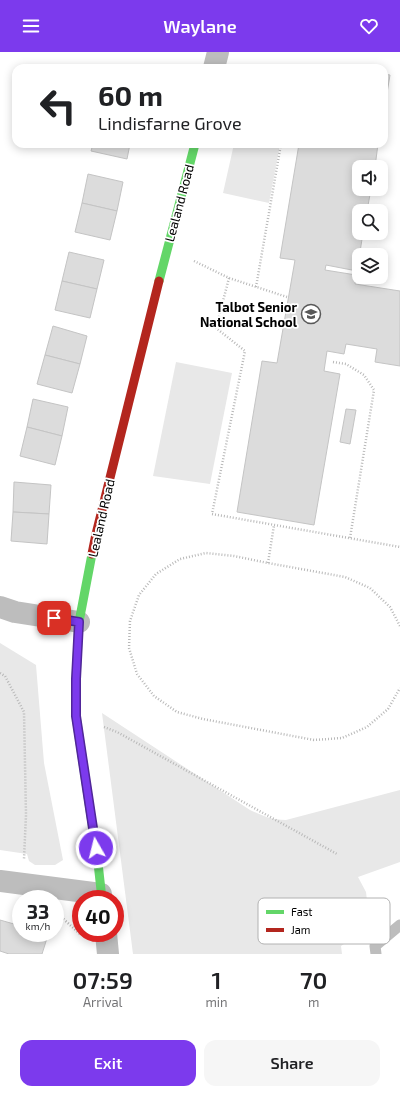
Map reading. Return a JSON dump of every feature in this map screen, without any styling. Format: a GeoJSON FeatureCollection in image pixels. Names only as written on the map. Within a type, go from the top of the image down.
{"type":"FeatureCollection","features":[{"type":"Feature","properties":{"kind":"street"},"geometry":{"type":"LineString","coordinates":[[215,64],[218,52]]}},
{"type":"Feature","properties":{"kind":"street","name":"Lealand Road"},"geometry":{"type":"LineString","coordinates":[[101,890],[76,716],[79,622],[98,526],[154,300],[194,148]]}},
{"type":"Feature","properties":{"kind":"street"},"geometry":{"type":"LineString","coordinates":[[0,607],[15,612],[79,622]]}},
{"type":"Feature","properties":{"kind":"street"},"geometry":{"type":"LineString","coordinates":[[0,881],[72,892]]}},
{"type":"Feature","properties":{"kind":"street"},"geometry":{"type":"LineString","coordinates":[[107,942],[108,954]]}},
{"type":"Feature","properties":{"kind":"lane"},"geometry":{"type":"LineString","coordinates":[[390,933],[400,925]]}},
{"type":"Feature","properties":{"kind":"lane"},"geometry":{"type":"LineString","coordinates":[[376,954],[375,946],[377,944]]}},
{"type":"Feature","properties":{"kind":"path"},"geometry":{"type":"LineString","coordinates":[[256,287],[280,148]]}},
{"type":"Feature","properties":{"kind":"path"},"geometry":{"type":"LineString","coordinates":[[194,261],[229,278],[287,297]]}},
{"type":"Feature","properties":{"kind":"path"},"geometry":{"type":"LineString","coordinates":[[229,278],[216,328],[245,351],[212,514],[400,547]]}},
{"type":"Feature","properties":{"kind":"path"},"geometry":{"type":"LineString","coordinates":[[333,362],[346,364],[364,375],[374,390],[350,538]]}},
{"type":"Feature","properties":{"kind":"path"},"geometry":{"type":"LineString","coordinates":[[268,563],[274,525]]}},
{"type":"Feature","properties":{"kind":"path"},"geometry":{"type":"LineString","coordinates":[[400,626],[390,607],[370,588],[345,576],[234,556],[206,553],[180,559],[156,574],[139,595],[130,621],[129,648],[137,674],[154,696],[177,712],[203,719],[314,740],[342,738],[367,727],[388,709],[400,688]]}},
{"type":"Feature","properties":{"kind":"path"},"geometry":{"type":"LineString","coordinates":[[0,673],[5,676],[24,712],[26,815],[24,863]]}},
{"type":"Feature","properties":{"kind":"path"},"geometry":{"type":"LineString","coordinates":[[99,725],[117,732],[337,854]]}},
{"type":"Feature","properties":{"kind":"path"},"geometry":{"type":"LineString","coordinates":[[64,919],[72,926]]}},
{"type":"Feature","properties":{"kind":"shaded area"},"geometry":{"type":"Polygon","coordinates":[[[233,148],[279,148],[269,203],[223,193],[233,148]]]}},
{"type":"Feature","properties":{"kind":"shaded area"},"geometry":{"type":"Polygon","coordinates":[[[176,362],[232,373],[210,484],[153,476],[176,362]]]}},
{"type":"Feature","properties":{"kind":"shaded area"},"geometry":{"type":"Polygon","coordinates":[[[0,643],[36,665],[44,763],[63,860],[55,865],[35,865],[29,861],[27,854],[0,850],[0,643]]]}},
{"type":"Feature","properties":{"kind":"shaded area"},"geometry":{"type":"Polygon","coordinates":[[[102,713],[250,810],[263,816],[286,820],[400,790],[400,862],[358,877],[366,892],[367,898],[258,898],[258,944],[344,944],[341,946],[342,954],[133,954],[102,713]]]}},
{"type":"Feature","properties":{"kind":"building"},"geometry":{"type":"Polygon","coordinates":[[[388,75],[390,75],[388,87],[388,75]]]}},
{"type":"Feature","properties":{"kind":"building"},"geometry":{"type":"Polygon","coordinates":[[[92,148],[129,148],[127,159],[91,151],[92,148]]]}},
{"type":"Feature","properties":{"kind":"building"},"geometry":{"type":"Polygon","coordinates":[[[298,148],[377,148],[376,160],[352,160],[352,196],[370,196],[368,204],[352,204],[352,240],[362,240],[361,248],[352,248],[352,270],[326,265],[325,270],[352,274],[352,284],[400,291],[400,366],[375,362],[377,349],[346,344],[344,354],[327,351],[324,371],[340,374],[314,525],[237,512],[262,361],[277,363],[295,260],[280,258],[298,148]]]}},
{"type":"Feature","properties":{"kind":"building"},"geometry":{"type":"Polygon","coordinates":[[[88,174],[123,182],[117,211],[82,203],[88,174]]]}},
{"type":"Feature","properties":{"kind":"building"},"geometry":{"type":"Polygon","coordinates":[[[82,203],[117,211],[110,240],[75,232],[82,203]]]}},
{"type":"Feature","properties":{"kind":"building"},"geometry":{"type":"Polygon","coordinates":[[[69,252],[104,260],[97,289],[62,281],[69,252]]]}},
{"type":"Feature","properties":{"kind":"building"},"geometry":{"type":"Polygon","coordinates":[[[62,281],[97,289],[90,318],[55,310],[62,281]]]}},
{"type":"Feature","properties":{"kind":"building"},"geometry":{"type":"Polygon","coordinates":[[[53,326],[87,336],[80,364],[45,355],[53,326]]]}},
{"type":"Feature","properties":{"kind":"building"},"geometry":{"type":"Polygon","coordinates":[[[45,355],[80,364],[72,393],[37,384],[45,355]]]}},
{"type":"Feature","properties":{"kind":"building"},"geometry":{"type":"Polygon","coordinates":[[[33,399],[68,407],[62,436],[27,427],[33,399]]]}},
{"type":"Feature","properties":{"kind":"building"},"geometry":{"type":"Polygon","coordinates":[[[346,409],[356,410],[350,444],[340,442],[346,409]]]}},
{"type":"Feature","properties":{"kind":"building"},"geometry":{"type":"Polygon","coordinates":[[[27,427],[62,436],[55,465],[20,456],[27,427]]]}},
{"type":"Feature","properties":{"kind":"building"},"geometry":{"type":"Polygon","coordinates":[[[14,482],[51,485],[49,514],[13,512],[14,482]]]}},
{"type":"Feature","properties":{"kind":"building"},"geometry":{"type":"Polygon","coordinates":[[[13,512],[49,514],[47,544],[11,541],[13,512]]]}},
{"type":"Feature","properties":{"kind":"building"},"geometry":{"type":"Polygon","coordinates":[[[0,920],[12,923],[12,942],[46,942],[42,954],[9,954],[0,951],[0,920]]]}},
{"type":"Feature","properties":{"kind":"traffic: fast"},"geometry":{"type":"LineString","coordinates":[[159,281],[194,148]]}},
{"type":"Feature","properties":{"kind":"traffic: fast"},"geometry":{"type":"LineString","coordinates":[[92,554],[79,622],[76,716],[101,890]]}},
{"type":"Feature","properties":{"kind":"traffic: jam"},"geometry":{"type":"LineString","coordinates":[[92,554],[159,281]]}},
{"type":"Feature","properties":{"kind":"place","name":"Talbot Senior National School"},"geometry":{"type":"Point","coordinates":[311,314]}},
{"type":"Feature","properties":{"kind":"route"},"geometry":{"type":"LineString","coordinates":[[54,618],[79,622],[76,716],[96,848]]}}]}
